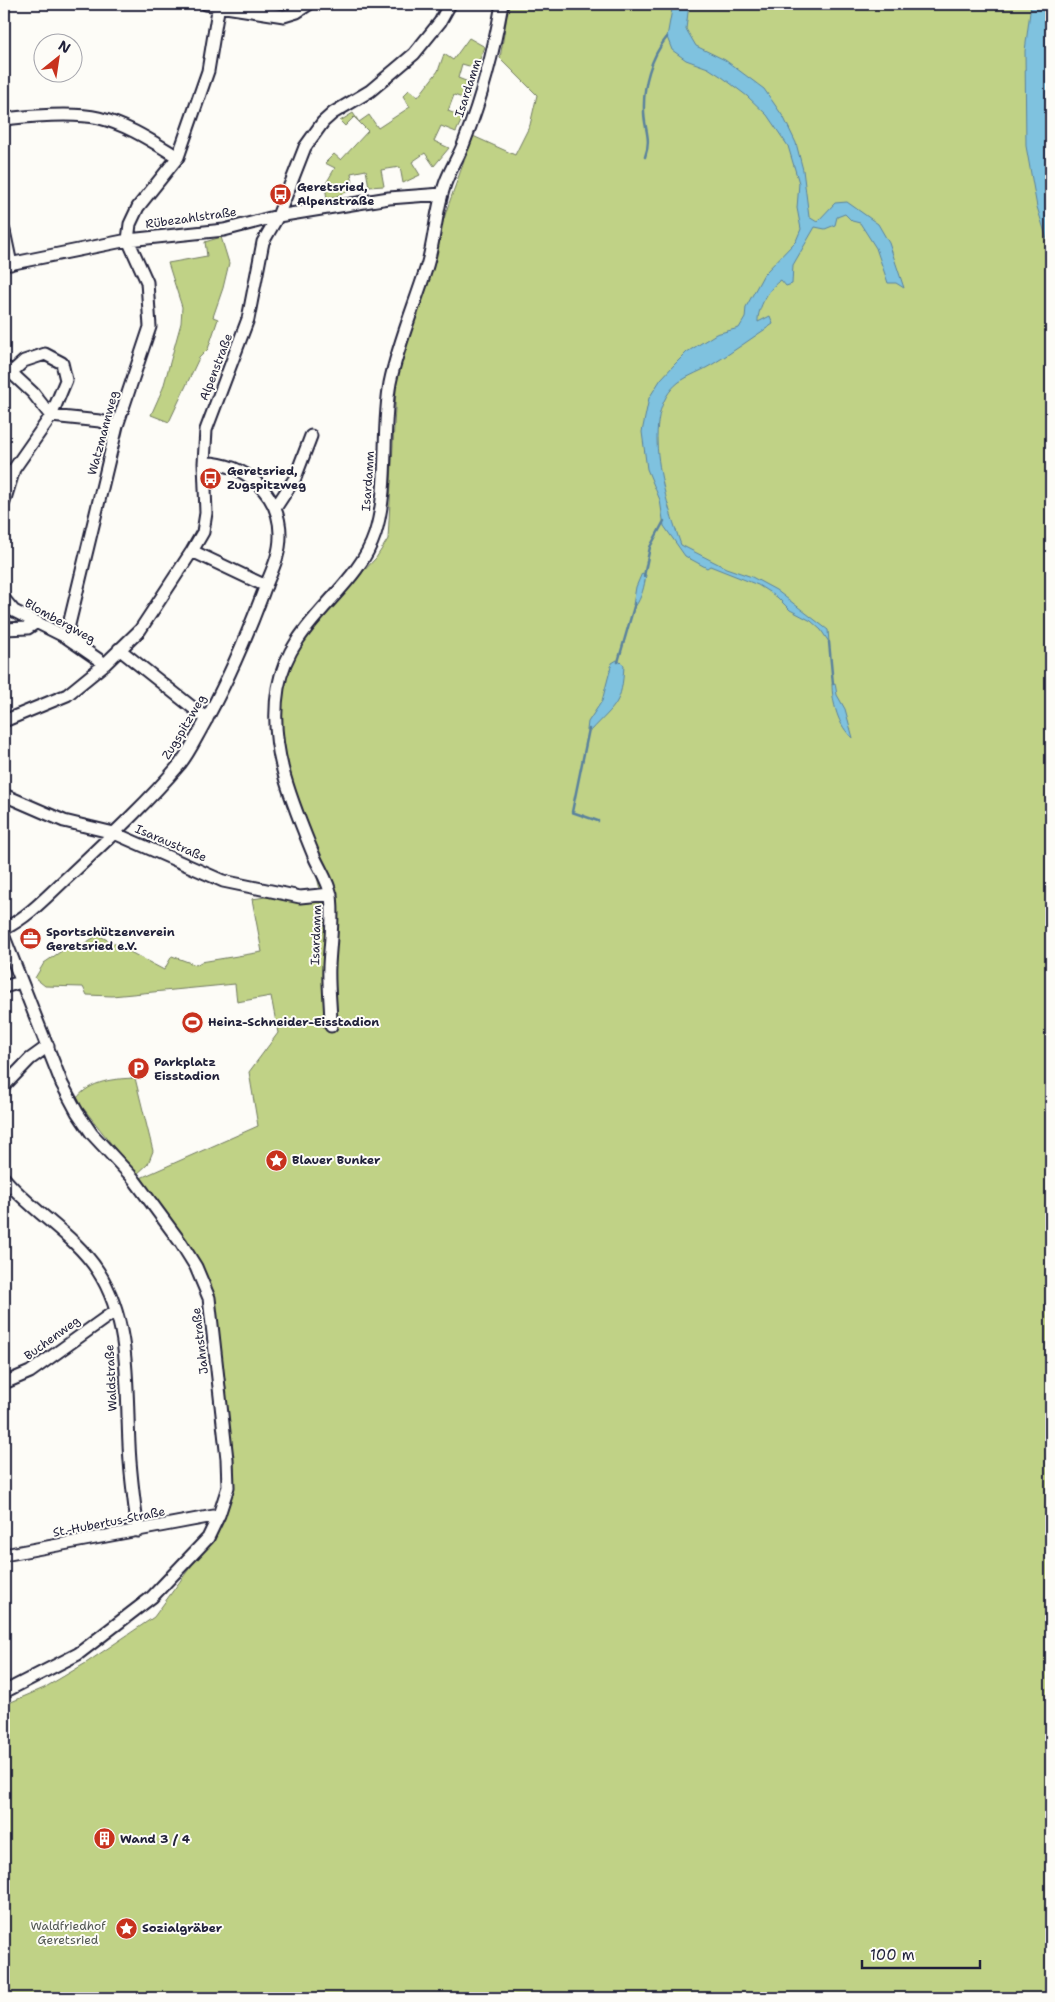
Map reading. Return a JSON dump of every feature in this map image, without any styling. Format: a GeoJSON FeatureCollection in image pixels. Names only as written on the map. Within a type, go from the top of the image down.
{"type":"FeatureCollection","features":[{"type":"Feature","properties":{"kind":"street"},"geometry":{"type":"LineString","coordinates":[[206,4],[284,16],[297,12],[309,4]]}},
{"type":"Feature","properties":{"kind":"street","name":"Alpenstraße"},"geometry":{"type":"LineString","coordinates":[[4,721],[67,695],[105,664],[140,630],[192,551],[203,532],[206,513],[204,463],[206,430],[248,320],[263,242],[278,216],[305,147],[323,122],[336,110],[370,91],[398,69],[428,38],[450,4]]}},
{"type":"Feature","properties":{"kind":"street","name":"Isardamm"},"geometry":{"type":"LineString","coordinates":[[331,1026],[329,969],[331,894],[287,786],[279,758],[275,732],[278,688],[285,662],[301,634],[358,566],[368,552],[375,534],[383,497],[385,432],[390,382],[428,266],[442,194],[465,141],[493,56],[502,4]]}},
{"type":"Feature","properties":{"kind":"street"},"geometry":{"type":"LineString","coordinates":[[128,240],[130,224],[138,207],[178,157],[208,70],[219,5]]}},
{"type":"Feature","properties":{"kind":"street"},"geometry":{"type":"LineString","coordinates":[[4,119],[43,115],[98,118],[141,134],[178,157]]}},
{"type":"Feature","properties":{"kind":"street","name":"Rübezahlstraße"},"geometry":{"type":"LineString","coordinates":[[7,264],[128,240],[224,230],[278,216],[389,198],[442,194]]}},
{"type":"Feature","properties":{"kind":"street"},"geometry":{"type":"LineString","coordinates":[[4,231],[7,264]]}},
{"type":"Feature","properties":{"kind":"street","name":"Watzmannweg"},"geometry":{"type":"LineString","coordinates":[[66,637],[116,426],[150,327],[147,282],[128,240]]}},
{"type":"Feature","properties":{"kind":"street"},"geometry":{"type":"LineString","coordinates":[[4,502],[14,470],[51,416],[66,380],[62,363],[45,354],[8,369],[33,393],[51,416],[116,426]]}},
{"type":"Feature","properties":{"kind":"street"},"geometry":{"type":"LineString","coordinates":[[276,507],[295,478],[310,436]]}},
{"type":"Feature","properties":{"kind":"street","name":"Zugspitzweg"},"geometry":{"type":"LineString","coordinates":[[4,929],[20,921],[114,833],[182,762],[243,647],[278,553],[280,535],[276,507],[266,492],[249,476],[229,466],[204,463]]}},
{"type":"Feature","properties":{"kind":"street"},"geometry":{"type":"LineString","coordinates":[[192,551],[266,586]]}},
{"type":"Feature","properties":{"kind":"street","name":"Blombergweg"},"geometry":{"type":"LineString","coordinates":[[4,599],[14,611],[66,637],[105,664]]}},
{"type":"Feature","properties":{"kind":"street"},"geometry":{"type":"LineString","coordinates":[[4,630],[28,628],[37,622]]}},
{"type":"Feature","properties":{"kind":"street"},"geometry":{"type":"LineString","coordinates":[[119,649],[207,718]]}},
{"type":"Feature","properties":{"kind":"street","name":"Isaraustraße"},"geometry":{"type":"LineString","coordinates":[[4,795],[64,821],[114,833],[223,881],[300,898],[331,894]]}},
{"type":"Feature","properties":{"kind":"street","name":"Jahnstraße"},"geometry":{"type":"LineString","coordinates":[[4,937],[62,1084],[77,1112],[92,1134],[133,1178],[181,1243],[196,1267],[209,1298],[228,1460],[228,1487],[219,1515],[208,1538],[152,1597],[78,1654],[4,1692]]}},
{"type":"Feature","properties":{"kind":"street"},"geometry":{"type":"LineString","coordinates":[[4,987],[22,982]]}},
{"type":"Feature","properties":{"kind":"street"},"geometry":{"type":"LineString","coordinates":[[4,1086],[30,1059],[48,1046]]}},
{"type":"Feature","properties":{"kind":"street","name":"Waldstraße"},"geometry":{"type":"LineString","coordinates":[[4,1178],[29,1204],[83,1252],[98,1272],[115,1311],[123,1337],[130,1469],[138,1531]]}},
{"type":"Feature","properties":{"kind":"street","name":"Buchenweg"},"geometry":{"type":"LineString","coordinates":[[4,1383],[30,1372],[115,1311]]}},
{"type":"Feature","properties":{"kind":"street","name":"St.-Hubertus-Straße"},"geometry":{"type":"LineString","coordinates":[[4,1555],[219,1515]]}},
{"type":"Feature","properties":{"kind":"green space","name":"Waldfriedhof Geretsried"},"geometry":{"type":"Polygon","coordinates":[[[509,4],[1051,4],[1051,1998],[4,1998],[4,1705],[44,1688],[86,1663],[154,1617],[210,1540],[230,1488],[212,1298],[136,1180],[258,1126],[249,1072],[278,1033],[271,996],[237,1002],[235,984],[112,996],[87,995],[83,987],[45,986],[35,978],[44,963],[66,948],[74,950],[98,935],[164,970],[172,956],[196,965],[201,962],[262,952],[252,899],[320,889],[296,797],[281,758],[280,688],[303,635],[376,558],[388,539],[397,371],[447,209],[473,136],[515,155],[530,125],[537,95],[500,58],[509,4]]]}},
{"type":"Feature","properties":{"kind":"green space"},"geometry":{"type":"Polygon","coordinates":[[[469,38],[485,47],[476,68],[462,64],[458,78],[471,83],[468,100],[454,95],[448,111],[463,117],[456,132],[441,126],[434,141],[449,148],[434,166],[425,153],[412,162],[420,175],[403,183],[400,167],[381,170],[384,186],[369,187],[366,170],[351,173],[354,189],[327,200],[325,185],[335,168],[325,163],[334,154],[341,160],[368,131],[359,122],[369,115],[378,128],[410,107],[403,96],[409,90],[418,97],[438,71],[444,54],[453,60],[469,38]]]}},
{"type":"Feature","properties":{"kind":"green space"},"geometry":{"type":"Polygon","coordinates":[[[353,113],[359,122],[354,117],[345,126],[340,121],[353,113]]]}},
{"type":"Feature","properties":{"kind":"green space"},"geometry":{"type":"Polygon","coordinates":[[[221,237],[229,263],[213,317],[218,319],[208,349],[199,358],[169,422],[151,415],[163,388],[181,323],[182,307],[168,263],[207,256],[205,242],[221,237]]]}},
{"type":"Feature","properties":{"kind":"green space"},"geometry":{"type":"Polygon","coordinates":[[[135,1078],[153,1151],[148,1164],[136,1175],[76,1099],[96,1084],[111,1080],[135,1078]]]}},
{"type":"Feature","properties":{"kind":"water"},"geometry":{"type":"Polygon","coordinates":[[[673,4],[689,4],[686,29],[696,46],[725,60],[764,89],[784,118],[796,143],[803,170],[809,217],[817,222],[835,203],[847,202],[878,224],[889,243],[904,288],[896,283],[888,283],[876,248],[860,223],[852,221],[845,214],[837,217],[835,225],[825,229],[815,227],[793,265],[792,284],[786,286],[781,280],[769,292],[762,305],[758,322],[770,316],[773,324],[728,355],[679,382],[666,397],[659,416],[657,437],[663,484],[681,545],[726,568],[752,577],[776,590],[828,630],[829,642],[821,630],[811,621],[790,610],[777,597],[758,585],[710,566],[707,568],[685,556],[664,526],[660,500],[647,469],[642,432],[649,398],[661,379],[687,352],[716,334],[739,328],[745,318],[746,307],[764,274],[796,241],[801,229],[797,208],[799,183],[788,146],[767,115],[747,96],[708,68],[686,60],[672,50],[667,37],[673,4]]]}},
{"type":"Feature","properties":{"kind":"water"},"geometry":{"type":"Polygon","coordinates":[[[1031,4],[1051,4],[1051,252],[1037,207],[1026,146],[1025,51],[1031,4]]]}},
{"type":"Feature","properties":{"kind":"water"},"geometry":{"type":"Polygon","coordinates":[[[642,573],[646,575],[641,596],[635,607],[633,605],[636,587],[642,573]]]}},
{"type":"Feature","properties":{"kind":"water"},"geometry":{"type":"Polygon","coordinates":[[[617,660],[624,665],[622,688],[616,703],[591,731],[587,730],[588,722],[602,701],[612,663],[617,660]]]}},
{"type":"Feature","properties":{"kind":"water"},"geometry":{"type":"Polygon","coordinates":[[[835,683],[837,695],[845,709],[853,738],[843,727],[837,713],[832,691],[832,684],[835,683]]]}},
{"type":"Feature","properties":{"kind":"waterway"},"geometry":{"type":"LineString","coordinates":[[645,157],[648,144],[644,117],[645,91],[652,62],[667,37]]}},
{"type":"Feature","properties":{"kind":"waterway"},"geometry":{"type":"LineString","coordinates":[[644,576],[650,547],[664,521]]}},
{"type":"Feature","properties":{"kind":"waterway"},"geometry":{"type":"LineString","coordinates":[[618,662],[635,603]]}},
{"type":"Feature","properties":{"kind":"waterway"},"geometry":{"type":"LineString","coordinates":[[829,642],[833,684]]}},
{"type":"Feature","properties":{"kind":"waterway"},"geometry":{"type":"LineString","coordinates":[[589,729],[572,812],[598,821]]}},
{"type":"Feature","properties":{"kind":"place","name":"Geretsried, Alpenstraße"},"geometry":{"type":"Point","coordinates":[281,194]}},
{"type":"Feature","properties":{"kind":"place","name":"Geretsried, Zugspitzweg"},"geometry":{"type":"Point","coordinates":[211,478]}},
{"type":"Feature","properties":{"kind":"place","name":"Sportschützenverein Geretsried e.V."},"geometry":{"type":"Point","coordinates":[30,939]}},
{"type":"Feature","properties":{"kind":"place","name":"Heinz-Schneider-Eisstadion"},"geometry":{"type":"Point","coordinates":[192,1022]}},
{"type":"Feature","properties":{"kind":"place","name":"Parkplatz Eisstadion"},"geometry":{"type":"Point","coordinates":[138,1069]}},
{"type":"Feature","properties":{"kind":"place","name":"Blauer Bunker"},"geometry":{"type":"Point","coordinates":[276,1160]}},
{"type":"Feature","properties":{"kind":"place","name":"Wand 3 / 4"},"geometry":{"type":"Point","coordinates":[104,1839]}},
{"type":"Feature","properties":{"kind":"place","name":"Sozialgräber"},"geometry":{"type":"Point","coordinates":[126,1928]}}]}
